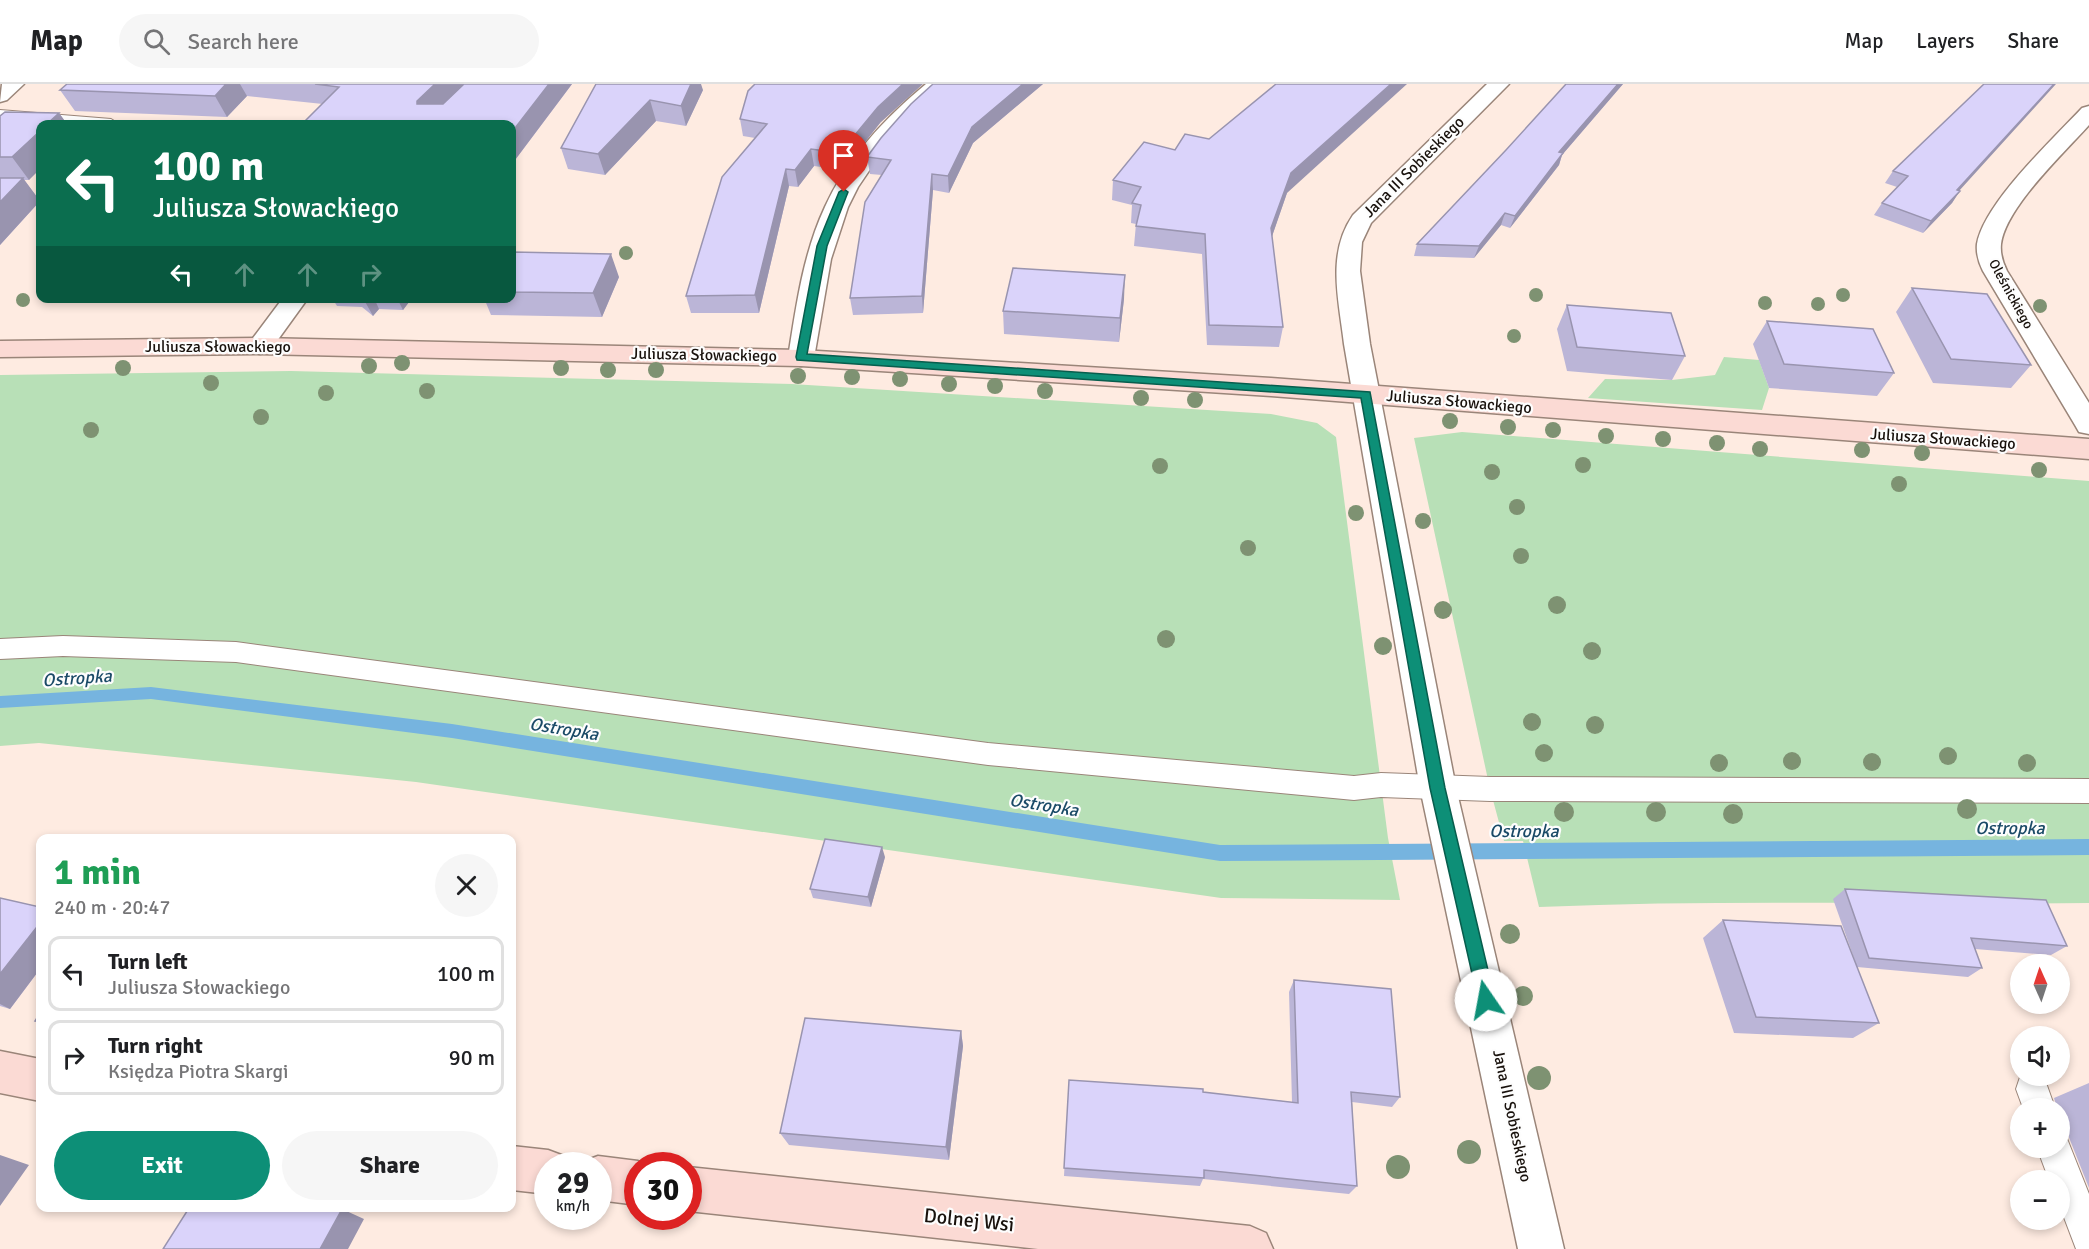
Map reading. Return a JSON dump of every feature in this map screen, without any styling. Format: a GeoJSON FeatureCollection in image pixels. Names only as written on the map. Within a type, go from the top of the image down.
{"type":"FeatureCollection","features":[{"type":"Feature","properties":{"kind":"main road","name":"Juliusza Słowackiego"},"geometry":{"type":"LineString","coordinates":[[0,349],[260,346],[801,357],[1366,394],[2089,449]]}},
{"type":"Feature","properties":{"kind":"main road"},"geometry":{"type":"LineString","coordinates":[[0,1072],[36,1079]]}},
{"type":"Feature","properties":{"kind":"main road"},"geometry":{"type":"LineString","coordinates":[[516,1168],[534,1170]]}},
{"type":"Feature","properties":{"kind":"main road","name":"Dolnej Wsi"},"geometry":{"type":"LineString","coordinates":[[702,1192],[1010,1237],[1250,1249]]}},
{"type":"Feature","properties":{"kind":"street"},"geometry":{"type":"LineString","coordinates":[[0,96],[14,84]]}},
{"type":"Feature","properties":{"kind":"street"},"geometry":{"type":"LineString","coordinates":[[801,357],[822,246],[844,192],[873,148],[922,97],[938,84]]}},
{"type":"Feature","properties":{"kind":"street","name":"Jana III Sobieskiego"},"geometry":{"type":"LineString","coordinates":[[1498,84],[1361,220],[1350,242],[1349,294],[1438,788],[1541,1249]]}},
{"type":"Feature","properties":{"kind":"street","name":"Oleśnickiego"},"geometry":{"type":"LineString","coordinates":[[2089,112],[2009,204],[1989,241],[1989,253],[1995,271],[2089,425]]}},
{"type":"Feature","properties":{"kind":"street"},"geometry":{"type":"LineString","coordinates":[[260,346],[292,303]]}},
{"type":"Feature","properties":{"kind":"lane"},"geometry":{"type":"LineString","coordinates":[[0,115],[62,120]]}},
{"type":"Feature","properties":{"kind":"lane"},"geometry":{"type":"LineString","coordinates":[[0,650],[63,646],[236,652],[988,754],[1354,788],[1381,785],[1438,788],[2089,791]]}},
{"type":"Feature","properties":{"kind":"lane"},"geometry":{"type":"LineString","coordinates":[[2058,1158],[2089,1239]]}},
{"type":"Feature","properties":{"kind":"green space"},"geometry":{"type":"Polygon","coordinates":[[[1724,357],[1759,360],[1769,388],[1762,410],[1588,398],[1605,379],[1672,380],[1715,375],[1724,357]]]}},
{"type":"Feature","properties":{"kind":"green space"},"geometry":{"type":"Polygon","coordinates":[[[291,371],[792,384],[1271,414],[1317,423],[1336,437],[1388,838],[1400,900],[1221,898],[416,782],[39,743],[0,746],[0,375],[291,371]]]}},
{"type":"Feature","properties":{"kind":"green space"},"geometry":{"type":"Polygon","coordinates":[[[1462,432],[2089,481],[2089,903],[1745,903],[1539,907],[1523,841],[1504,841],[1490,789],[1414,438],[1462,432]]]}},
{"type":"Feature","properties":{"kind":"building"},"geometry":{"type":"Polygon","coordinates":[[[67,84],[226,84],[215,96],[60,90],[67,84]]]}},
{"type":"Feature","properties":{"kind":"building"},"geometry":{"type":"Polygon","coordinates":[[[315,84],[435,84],[417,101],[417,104],[443,104],[464,84],[549,84],[516,127],[516,120],[306,120],[339,87],[315,84]]]}},
{"type":"Feature","properties":{"kind":"building"},"geometry":{"type":"Polygon","coordinates":[[[596,84],[691,84],[681,106],[650,100],[598,154],[561,148],[596,84]]]}},
{"type":"Feature","properties":{"kind":"building"},"geometry":{"type":"Polygon","coordinates":[[[755,84],[903,84],[878,107],[840,153],[811,149],[795,170],[786,169],[755,295],[686,296],[722,177],[767,124],[740,119],[748,91],[755,84]]]}},
{"type":"Feature","properties":{"kind":"building"},"geometry":{"type":"Polygon","coordinates":[[[933,84],[1023,84],[972,127],[948,176],[932,174],[922,296],[850,298],[865,202],[891,160],[867,157],[911,104],[933,84]]]}},
{"type":"Feature","properties":{"kind":"building"},"geometry":{"type":"Polygon","coordinates":[[[1276,84],[1391,84],[1291,173],[1271,228],[1283,327],[1209,325],[1205,234],[1136,226],[1141,205],[1132,203],[1141,187],[1113,180],[1144,142],[1175,150],[1185,134],[1209,139],[1276,84]]]}},
{"type":"Feature","properties":{"kind":"building"},"geometry":{"type":"Polygon","coordinates":[[[1566,84],[1618,84],[1559,152],[1563,153],[1515,216],[1505,213],[1479,246],[1417,244],[1506,150],[1566,84]]]}},
{"type":"Feature","properties":{"kind":"building"},"geometry":{"type":"Polygon","coordinates":[[[1984,84],[2054,84],[1931,221],[1882,203],[1908,176],[1893,171],[1984,84]]]}},
{"type":"Feature","properties":{"kind":"building"},"geometry":{"type":"Polygon","coordinates":[[[5,112],[59,113],[51,120],[36,120],[36,135],[12,157],[0,157],[0,116],[5,112]]]}},
{"type":"Feature","properties":{"kind":"building"},"geometry":{"type":"Polygon","coordinates":[[[0,178],[23,178],[0,202],[0,178]]]}},
{"type":"Feature","properties":{"kind":"building"},"geometry":{"type":"Polygon","coordinates":[[[516,252],[611,254],[593,293],[516,292],[516,252]]]}},
{"type":"Feature","properties":{"kind":"building"},"geometry":{"type":"Polygon","coordinates":[[[1013,268],[1125,275],[1120,318],[1003,311],[1013,268]]]}},
{"type":"Feature","properties":{"kind":"building"},"geometry":{"type":"Polygon","coordinates":[[[1912,288],[1987,294],[2031,365],[1951,359],[1912,288]]]}},
{"type":"Feature","properties":{"kind":"building"},"geometry":{"type":"Polygon","coordinates":[[[1567,305],[1671,313],[1685,356],[1577,347],[1567,305]]]}},
{"type":"Feature","properties":{"kind":"building"},"geometry":{"type":"Polygon","coordinates":[[[1767,321],[1873,329],[1894,373],[1784,364],[1767,321]]]}},
{"type":"Feature","properties":{"kind":"building"},"geometry":{"type":"Polygon","coordinates":[[[825,839],[882,847],[868,897],[810,889],[825,839]]]}},
{"type":"Feature","properties":{"kind":"building"},"geometry":{"type":"Polygon","coordinates":[[[1845,889],[2046,900],[2067,946],[1971,938],[1982,968],[1869,958],[1845,889]]]}},
{"type":"Feature","properties":{"kind":"building"},"geometry":{"type":"Polygon","coordinates":[[[0,898],[36,906],[36,928],[0,974],[0,898]]]}},
{"type":"Feature","properties":{"kind":"building"},"geometry":{"type":"Polygon","coordinates":[[[1723,920],[1841,926],[1879,1023],[1756,1017],[1723,920]]]}},
{"type":"Feature","properties":{"kind":"building"},"geometry":{"type":"Polygon","coordinates":[[[1294,980],[1391,989],[1400,1097],[1351,1092],[1357,1186],[1204,1170],[1204,1178],[1064,1168],[1069,1080],[1203,1089],[1203,1092],[1298,1103],[1294,980]]]}},
{"type":"Feature","properties":{"kind":"building"},"geometry":{"type":"Polygon","coordinates":[[[805,1018],[961,1031],[946,1147],[780,1133],[805,1018]]]}},
{"type":"Feature","properties":{"kind":"building"},"geometry":{"type":"Polygon","coordinates":[[[186,1212],[340,1212],[320,1249],[163,1249],[186,1212]]]}},
{"type":"Feature","properties":{"kind":"waterway","name":"Ostropka"},"geometry":{"type":"LineString","coordinates":[[0,702],[151,693],[452,731],[1220,853],[2089,847]]}},
{"type":"Feature","properties":{"kind":"route"},"geometry":{"type":"LineString","coordinates":[[844,192],[828,226],[822,246],[801,357],[1366,394],[1438,788],[1486,1000]]}}]}
